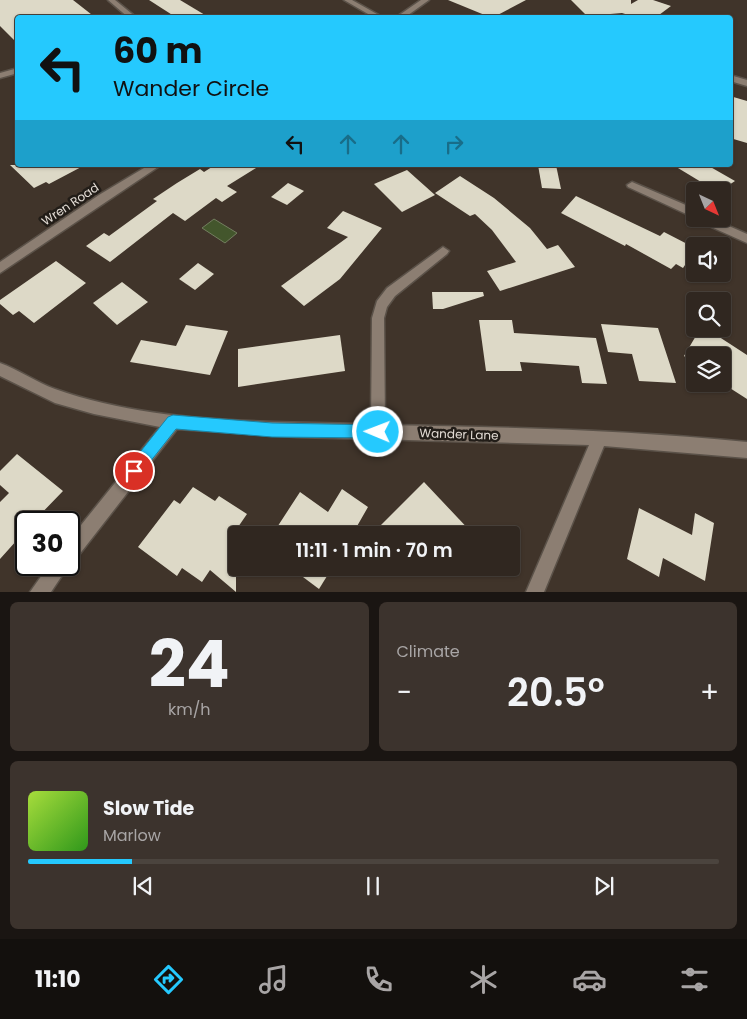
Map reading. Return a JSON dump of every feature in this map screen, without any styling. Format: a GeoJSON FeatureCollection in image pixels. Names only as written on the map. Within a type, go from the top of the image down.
{"type":"FeatureCollection","features":[{"type":"Feature","properties":{"kind":"street"},"geometry":{"type":"LineString","coordinates":[[111,0],[130,15]]}},
{"type":"Feature","properties":{"kind":"street"},"geometry":{"type":"LineString","coordinates":[[347,0],[375,15]]}},
{"type":"Feature","properties":{"kind":"street"},"geometry":{"type":"LineString","coordinates":[[403,15],[426,0]]}},
{"type":"Feature","properties":{"kind":"street"},"geometry":{"type":"LineString","coordinates":[[0,76],[15,71]]}},
{"type":"Feature","properties":{"kind":"street"},"geometry":{"type":"LineString","coordinates":[[733,79],[747,83]]}},
{"type":"Feature","properties":{"kind":"street","name":"Wren Road"},"geometry":{"type":"LineString","coordinates":[[0,268],[103,198],[153,167]]}},
{"type":"Feature","properties":{"kind":"street"},"geometry":{"type":"LineString","coordinates":[[632,185],[686,210]]}},
{"type":"Feature","properties":{"kind":"street"},"geometry":{"type":"LineString","coordinates":[[723,228],[747,239]]}},
{"type":"Feature","properties":{"kind":"street"},"geometry":{"type":"LineString","coordinates":[[378,432],[378,318],[381,305],[391,292],[443,251]]}},
{"type":"Feature","properties":{"kind":"street","name":"Wander Lane"},"geometry":{"type":"LineString","coordinates":[[0,370],[53,395],[112,412],[173,422],[272,430],[600,438],[747,450]]}},
{"type":"Feature","properties":{"kind":"street"},"geometry":{"type":"LineString","coordinates":[[80,540],[173,422]]}},
{"type":"Feature","properties":{"kind":"street"},"geometry":{"type":"LineString","coordinates":[[535,592],[600,438]]}},
{"type":"Feature","properties":{"kind":"street"},"geometry":{"type":"LineString","coordinates":[[39,592],[51,576]]}},
{"type":"Feature","properties":{"kind":"shaded area"},"geometry":{"type":"Polygon","coordinates":[[[214,219],[237,233],[225,243],[202,228],[214,219]]]}},
{"type":"Feature","properties":{"kind":"building"},"geometry":{"type":"Polygon","coordinates":[[[0,0],[73,0],[92,15],[15,15],[15,41],[0,26],[0,0]]]}},
{"type":"Feature","properties":{"kind":"building"},"geometry":{"type":"Polygon","coordinates":[[[149,0],[180,0],[205,15],[172,15],[149,0]]]}},
{"type":"Feature","properties":{"kind":"building"},"geometry":{"type":"Polygon","coordinates":[[[448,0],[526,0],[498,15],[485,15],[448,0]]]}},
{"type":"Feature","properties":{"kind":"building"},"geometry":{"type":"Polygon","coordinates":[[[571,0],[631,0],[631,4],[638,0],[653,0],[671,6],[659,15],[628,15],[622,13],[586,15],[571,0]]]}},
{"type":"Feature","properties":{"kind":"building"},"geometry":{"type":"Polygon","coordinates":[[[733,97],[747,101],[747,143],[733,139],[733,97]]]}},
{"type":"Feature","properties":{"kind":"building"},"geometry":{"type":"Polygon","coordinates":[[[10,165],[15,165],[15,167],[81,167],[49,184],[46,182],[34,188],[10,165]]]}},
{"type":"Feature","properties":{"kind":"building"},"geometry":{"type":"Polygon","coordinates":[[[212,167],[258,167],[227,186],[237,192],[222,202],[216,198],[185,221],[173,213],[110,262],[86,246],[104,233],[109,236],[157,201],[153,199],[177,183],[200,169],[204,172],[212,167]]]}},
{"type":"Feature","properties":{"kind":"building"},"geometry":{"type":"Polygon","coordinates":[[[538,167],[556,167],[561,189],[542,188],[538,167]]]}},
{"type":"Feature","properties":{"kind":"building"},"geometry":{"type":"Polygon","coordinates":[[[676,167],[710,167],[735,181],[731,184],[731,182],[701,182],[676,167]]]}},
{"type":"Feature","properties":{"kind":"building"},"geometry":{"type":"Polygon","coordinates":[[[407,170],[435,195],[402,212],[374,184],[407,170]]]}},
{"type":"Feature","properties":{"kind":"building"},"geometry":{"type":"Polygon","coordinates":[[[460,176],[494,198],[530,228],[547,249],[558,245],[575,267],[500,291],[487,271],[516,262],[492,230],[475,214],[470,216],[435,193],[460,176]]]}},
{"type":"Feature","properties":{"kind":"building"},"geometry":{"type":"Polygon","coordinates":[[[288,183],[304,191],[287,205],[271,197],[288,183]]]}},
{"type":"Feature","properties":{"kind":"building"},"geometry":{"type":"Polygon","coordinates":[[[576,196],[660,236],[664,232],[686,243],[686,264],[683,268],[676,264],[671,269],[626,244],[625,246],[561,213],[576,196]]]}},
{"type":"Feature","properties":{"kind":"building"},"geometry":{"type":"Polygon","coordinates":[[[343,211],[382,228],[340,279],[304,306],[281,286],[348,237],[327,228],[343,211]]]}},
{"type":"Feature","properties":{"kind":"building"},"geometry":{"type":"Polygon","coordinates":[[[56,261],[86,283],[34,323],[19,311],[13,315],[0,304],[0,300],[56,261]]]}},
{"type":"Feature","properties":{"kind":"building"},"geometry":{"type":"Polygon","coordinates":[[[198,263],[214,274],[195,290],[179,279],[198,263]]]}},
{"type":"Feature","properties":{"kind":"building"},"geometry":{"type":"Polygon","coordinates":[[[122,282],[148,302],[117,325],[93,303],[122,282]]]}},
{"type":"Feature","properties":{"kind":"building"},"geometry":{"type":"Polygon","coordinates":[[[432,292],[483,292],[484,296],[443,309],[433,309],[432,292]]]}},
{"type":"Feature","properties":{"kind":"building"},"geometry":{"type":"Polygon","coordinates":[[[479,320],[512,320],[514,333],[596,338],[607,384],[582,383],[579,366],[520,362],[522,371],[486,371],[479,320]]]}},
{"type":"Feature","properties":{"kind":"building"},"geometry":{"type":"Polygon","coordinates":[[[601,324],[658,328],[676,383],[639,381],[632,354],[608,352],[601,324]]]}},
{"type":"Feature","properties":{"kind":"building"},"geometry":{"type":"Polygon","coordinates":[[[186,325],[228,331],[210,375],[130,362],[141,340],[176,346],[186,325]]]}},
{"type":"Feature","properties":{"kind":"building"},"geometry":{"type":"Polygon","coordinates":[[[340,335],[345,371],[238,387],[238,349],[340,335]]]}},
{"type":"Feature","properties":{"kind":"building"},"geometry":{"type":"Polygon","coordinates":[[[695,337],[719,337],[747,355],[747,399],[731,389],[731,347],[689,347],[695,337]]]}},
{"type":"Feature","properties":{"kind":"building"},"geometry":{"type":"Polygon","coordinates":[[[17,454],[63,491],[44,511],[15,511],[15,542],[0,559],[0,502],[9,493],[0,485],[0,471],[17,454]]]}},
{"type":"Feature","properties":{"kind":"building"},"geometry":{"type":"Polygon","coordinates":[[[424,482],[466,526],[382,526],[424,482]]]}},
{"type":"Feature","properties":{"kind":"building"},"geometry":{"type":"Polygon","coordinates":[[[193,487],[215,501],[219,496],[247,514],[239,526],[228,526],[228,576],[236,576],[236,592],[210,570],[202,582],[182,568],[177,576],[138,547],[174,500],[180,504],[193,487]]]}},
{"type":"Feature","properties":{"kind":"building"},"geometry":{"type":"Polygon","coordinates":[[[342,489],[368,507],[357,526],[278,526],[300,492],[328,512],[342,489]]]}},
{"type":"Feature","properties":{"kind":"building"},"geometry":{"type":"Polygon","coordinates":[[[639,508],[692,535],[695,513],[714,523],[705,581],[663,558],[659,577],[627,559],[639,508]]]}},
{"type":"Feature","properties":{"kind":"building"},"geometry":{"type":"Polygon","coordinates":[[[302,576],[327,576],[319,589],[302,576]]]}},
{"type":"Feature","properties":{"kind":"route"},"geometry":{"type":"LineString","coordinates":[[134,471],[173,422],[272,430],[378,432]]}}]}
